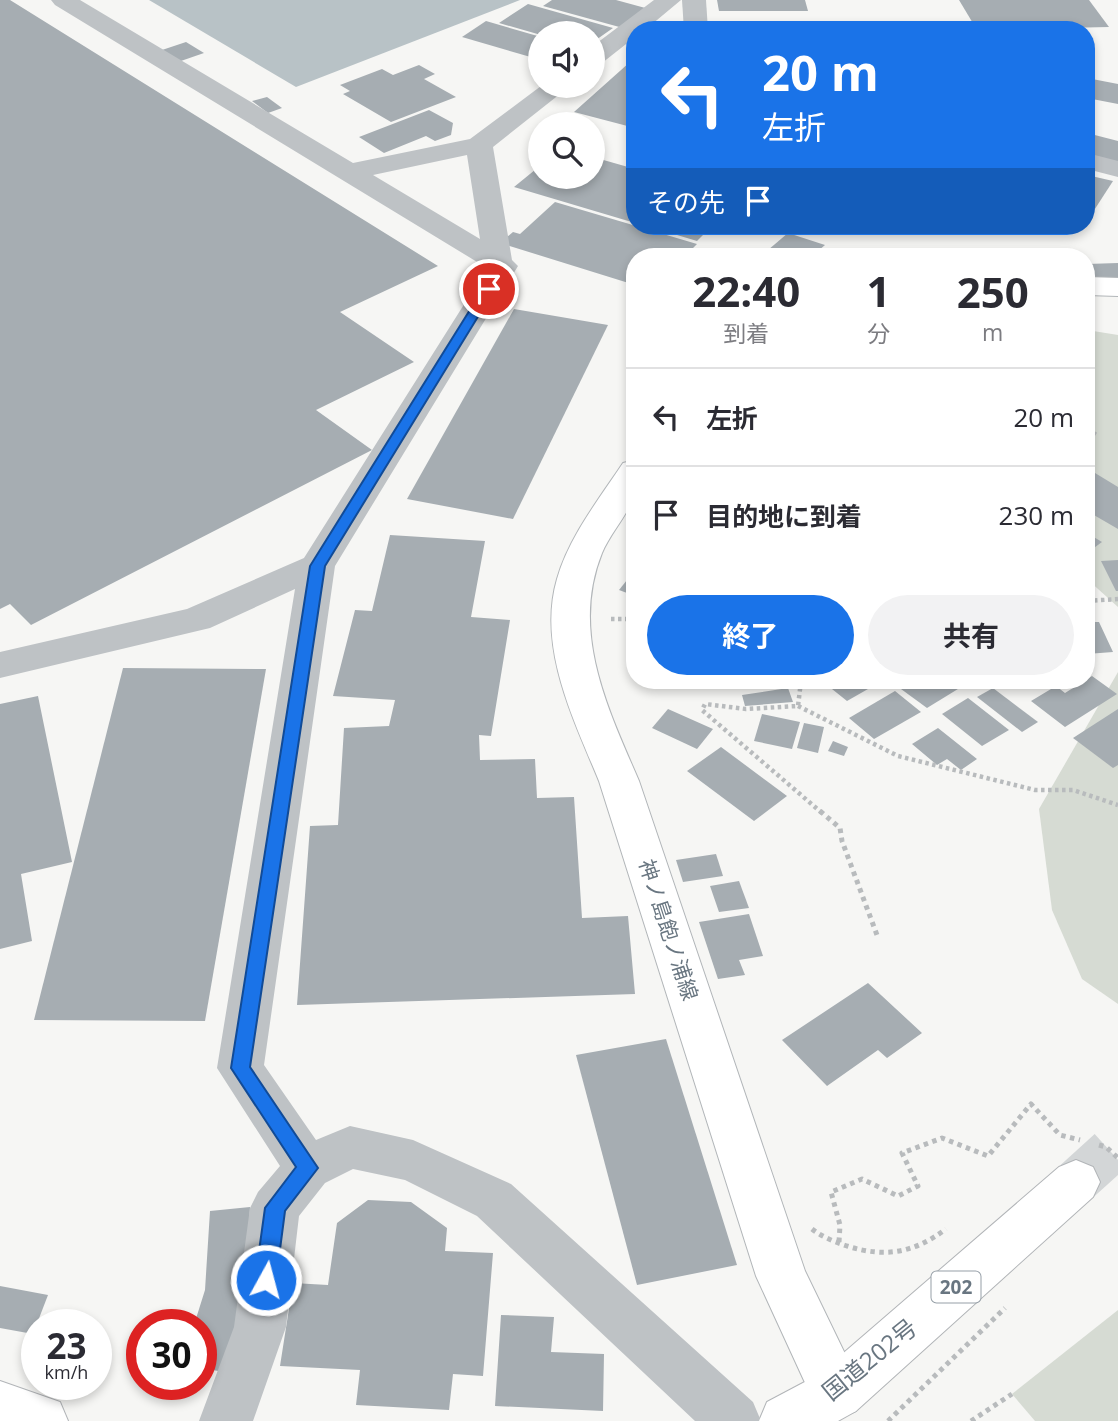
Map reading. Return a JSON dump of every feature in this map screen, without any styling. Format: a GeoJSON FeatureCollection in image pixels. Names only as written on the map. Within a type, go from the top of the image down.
{"type":"FeatureCollection","features":[{"type":"Feature","properties":{"kind":"main road"},"geometry":{"type":"LineString","coordinates":[[1095,286],[1118,287]]}},
{"type":"Feature","properties":{"kind":"main road","name":"神ノ島飽ノ浦線"},"geometry":{"type":"LineString","coordinates":[[626,485],[584,554],[572,595],[571,649],[589,706],[619,781],[781,1276],[837,1393]]}},
{"type":"Feature","properties":{"kind":"main road","name":"国道202号"},"geometry":{"type":"LineString","coordinates":[[786,1421],[837,1393],[1085,1156]]}},
{"type":"Feature","properties":{"kind":"street"},"geometry":{"type":"LineString","coordinates":[[63,0],[498,262],[479,145]]}},
{"type":"Feature","properties":{"kind":"street"},"geometry":{"type":"LineString","coordinates":[[641,21],[669,0]]}},
{"type":"Feature","properties":{"kind":"street"},"geometry":{"type":"LineString","coordinates":[[694,0],[695,21]]}},
{"type":"Feature","properties":{"kind":"street"},"geometry":{"type":"LineString","coordinates":[[605,49],[626,33]]}},
{"type":"Feature","properties":{"kind":"street"},"geometry":{"type":"LineString","coordinates":[[348,172],[479,145],[541,98]]}},
{"type":"Feature","properties":{"kind":"street"},"geometry":{"type":"LineString","coordinates":[[1095,163],[1118,169]]}},
{"type":"Feature","properties":{"kind":"street"},"geometry":{"type":"LineString","coordinates":[[308,1168],[240,1068],[317,566],[503,266]]}},
{"type":"Feature","properties":{"kind":"street"},"geometry":{"type":"LineString","coordinates":[[0,665],[197,618],[317,566]]}},
{"type":"Feature","properties":{"kind":"street"},"geometry":{"type":"LineString","coordinates":[[226,1421],[260,1328],[275,1208],[308,1168],[350,1147],[413,1161],[494,1200],[734,1421]]}},
{"type":"Feature","properties":{"kind":"path"},"geometry":{"type":"LineString","coordinates":[[1095,600],[1118,599]]}},
{"type":"Feature","properties":{"kind":"path"},"geometry":{"type":"LineString","coordinates":[[609,619],[626,619]]}},
{"type":"Feature","properties":{"kind":"path"},"geometry":{"type":"LineString","coordinates":[[798,706],[800,689]]}},
{"type":"Feature","properties":{"kind":"path"},"geometry":{"type":"LineString","coordinates":[[877,936],[842,841],[841,828],[702,710],[705,704],[746,709],[798,706],[898,756],[1035,790],[1073,790],[1118,805]]}},
{"type":"Feature","properties":{"kind":"path"},"geometry":{"type":"LineString","coordinates":[[839,1242],[840,1225],[831,1192],[862,1179],[898,1196],[918,1186],[902,1153],[942,1138],[988,1156],[1031,1104],[1060,1135],[1085,1156],[1106,1147],[1118,1158]]}},
{"type":"Feature","properties":{"kind":"path"},"geometry":{"type":"LineString","coordinates":[[888,1421],[1005,1308]]}},
{"type":"Feature","properties":{"kind":"path"},"geometry":{"type":"LineString","coordinates":[[971,1421],[1012,1394]]}},
{"type":"Feature","properties":{"kind":"shaded area"},"geometry":{"type":"Polygon","coordinates":[[[149,0],[520,0],[296,87],[149,0]]]}},
{"type":"Feature","properties":{"kind":"shaded area"},"geometry":{"type":"Polygon","coordinates":[[[1095,331],[1118,335],[1118,607],[1095,586],[1095,331]]]}},
{"type":"Feature","properties":{"kind":"shaded area"},"geometry":{"type":"Polygon","coordinates":[[[1118,672],[1118,1004],[1082,979],[1052,910],[1039,809],[1118,672]]]}},
{"type":"Feature","properties":{"kind":"shaded area"},"geometry":{"type":"Polygon","coordinates":[[[1118,1310],[1118,1421],[1035,1421],[1012,1394],[1118,1310]]]}},
{"type":"Feature","properties":{"kind":"building"},"geometry":{"type":"Polygon","coordinates":[[[0,0],[10,0],[438,266],[340,312],[414,362],[316,410],[372,450],[31,625],[10,604],[0,609],[0,0]]]}},
{"type":"Feature","properties":{"kind":"building"},"geometry":{"type":"Polygon","coordinates":[[[552,0],[616,0],[649,9],[633,21],[626,21],[623,28],[543,6],[552,0]]]}},
{"type":"Feature","properties":{"kind":"building"},"geometry":{"type":"Polygon","coordinates":[[[717,0],[805,0],[808,11],[719,11],[717,0]]]}},
{"type":"Feature","properties":{"kind":"building"},"geometry":{"type":"Polygon","coordinates":[[[959,0],[1089,0],[1109,27],[1095,27],[1095,21],[972,21],[959,0]]]}},
{"type":"Feature","properties":{"kind":"building"},"geometry":{"type":"Polygon","coordinates":[[[528,4],[588,21],[528,21],[528,31],[499,23],[528,4]]]}},
{"type":"Feature","properties":{"kind":"building"},"geometry":{"type":"Polygon","coordinates":[[[486,21],[528,33],[528,56],[462,37],[486,21]]]}},
{"type":"Feature","properties":{"kind":"building"},"geometry":{"type":"Polygon","coordinates":[[[605,26],[613,28],[605,34],[605,26]]]}},
{"type":"Feature","properties":{"kind":"building"},"geometry":{"type":"Polygon","coordinates":[[[186,42],[204,53],[178,62],[159,51],[186,42]]]}},
{"type":"Feature","properties":{"kind":"building"},"geometry":{"type":"Polygon","coordinates":[[[419,65],[435,74],[424,79],[456,97],[391,122],[343,94],[350,91],[340,85],[382,69],[393,75],[419,65]]]}},
{"type":"Feature","properties":{"kind":"building"},"geometry":{"type":"Polygon","coordinates":[[[626,66],[626,126],[605,120],[605,112],[574,112],[590,98],[605,98],[605,84],[626,66]]]}},
{"type":"Feature","properties":{"kind":"building"},"geometry":{"type":"Polygon","coordinates":[[[1095,80],[1118,84],[1118,104],[1095,100],[1095,80]]]}},
{"type":"Feature","properties":{"kind":"building"},"geometry":{"type":"Polygon","coordinates":[[[267,97],[282,108],[268,113],[252,101],[267,97]]]}},
{"type":"Feature","properties":{"kind":"building"},"geometry":{"type":"Polygon","coordinates":[[[429,110],[453,123],[451,135],[435,141],[426,136],[384,153],[359,137],[429,110]]]}},
{"type":"Feature","properties":{"kind":"building"},"geometry":{"type":"Polygon","coordinates":[[[1095,135],[1118,141],[1118,164],[1095,158],[1095,135]]]}},
{"type":"Feature","properties":{"kind":"building"},"geometry":{"type":"Polygon","coordinates":[[[605,160],[626,166],[626,220],[514,187],[528,176],[528,189],[605,189],[605,160]]]}},
{"type":"Feature","properties":{"kind":"building"},"geometry":{"type":"Polygon","coordinates":[[[1095,177],[1113,181],[1095,209],[1095,177]]]}},
{"type":"Feature","properties":{"kind":"building"},"geometry":{"type":"Polygon","coordinates":[[[555,202],[626,223],[626,235],[667,235],[697,244],[693,248],[626,248],[626,282],[500,243],[513,232],[520,234],[555,202]]]}},
{"type":"Feature","properties":{"kind":"building"},"geometry":{"type":"Polygon","coordinates":[[[677,235],[703,235],[697,241],[677,235]]]}},
{"type":"Feature","properties":{"kind":"building"},"geometry":{"type":"Polygon","coordinates":[[[786,235],[825,245],[822,248],[770,248],[786,235]]]}},
{"type":"Feature","properties":{"kind":"building"},"geometry":{"type":"Polygon","coordinates":[[[1118,263],[1118,280],[1095,280],[1095,264],[1118,263]]]}},
{"type":"Feature","properties":{"kind":"building"},"geometry":{"type":"Polygon","coordinates":[[[514,309],[608,325],[513,519],[407,499],[514,309]]]}},
{"type":"Feature","properties":{"kind":"building"},"geometry":{"type":"Polygon","coordinates":[[[1095,473],[1118,487],[1118,529],[1095,516],[1095,473]]]}},
{"type":"Feature","properties":{"kind":"building"},"geometry":{"type":"Polygon","coordinates":[[[390,535],[485,541],[471,617],[510,620],[491,736],[479,735],[480,760],[535,759],[537,798],[574,797],[582,918],[628,916],[635,994],[297,1005],[310,826],[338,825],[344,728],[389,726],[395,700],[333,696],[355,610],[372,611],[390,535]]]}},
{"type":"Feature","properties":{"kind":"building"},"geometry":{"type":"Polygon","coordinates":[[[1095,538],[1102,542],[1095,547],[1095,538]]]}},
{"type":"Feature","properties":{"kind":"building"},"geometry":{"type":"Polygon","coordinates":[[[1118,560],[1118,591],[1116,591],[1101,561],[1118,560]]]}},
{"type":"Feature","properties":{"kind":"building"},"geometry":{"type":"Polygon","coordinates":[[[626,581],[626,593],[619,590],[626,581]]]}},
{"type":"Feature","properties":{"kind":"building"},"geometry":{"type":"Polygon","coordinates":[[[1095,622],[1099,622],[1113,652],[1095,653],[1095,622]]]}},
{"type":"Feature","properties":{"kind":"building"},"geometry":{"type":"Polygon","coordinates":[[[123,668],[266,669],[205,1021],[34,1020],[123,668]]]}},
{"type":"Feature","properties":{"kind":"building"},"geometry":{"type":"Polygon","coordinates":[[[1095,678],[1117,694],[1065,727],[1031,701],[1051,689],[1060,689],[1065,693],[1071,689],[1095,689],[1095,678]]]}},
{"type":"Feature","properties":{"kind":"building"},"geometry":{"type":"Polygon","coordinates":[[[788,689],[793,702],[745,706],[742,695],[788,689]]]}},
{"type":"Feature","properties":{"kind":"building"},"geometry":{"type":"Polygon","coordinates":[[[832,689],[868,689],[847,701],[832,689]]]}},
{"type":"Feature","properties":{"kind":"building"},"geometry":{"type":"Polygon","coordinates":[[[901,689],[958,689],[927,708],[901,689]]]}},
{"type":"Feature","properties":{"kind":"building"},"geometry":{"type":"Polygon","coordinates":[[[994,689],[1038,722],[1022,732],[977,697],[994,689]]]}},
{"type":"Feature","properties":{"kind":"building"},"geometry":{"type":"Polygon","coordinates":[[[895,691],[921,712],[874,739],[849,718],[895,691]]]}},
{"type":"Feature","properties":{"kind":"building"},"geometry":{"type":"Polygon","coordinates":[[[38,696],[72,862],[21,874],[32,941],[0,949],[0,704],[38,696]]]}},
{"type":"Feature","properties":{"kind":"building"},"geometry":{"type":"Polygon","coordinates":[[[968,698],[1009,730],[982,746],[942,714],[968,698]]]}},
{"type":"Feature","properties":{"kind":"building"},"geometry":{"type":"Polygon","coordinates":[[[668,709],[713,729],[697,749],[652,728],[668,709]]]}},
{"type":"Feature","properties":{"kind":"building"},"geometry":{"type":"Polygon","coordinates":[[[1118,709],[1118,765],[1113,768],[1073,738],[1118,709]]]}},
{"type":"Feature","properties":{"kind":"building"},"geometry":{"type":"Polygon","coordinates":[[[762,714],[800,722],[792,749],[754,741],[762,714]]]}},
{"type":"Feature","properties":{"kind":"building"},"geometry":{"type":"Polygon","coordinates":[[[804,723],[824,727],[818,753],[797,748],[804,723]]]}},
{"type":"Feature","properties":{"kind":"building"},"geometry":{"type":"Polygon","coordinates":[[[938,728],[977,759],[961,770],[947,759],[937,765],[912,744],[938,728]]]}},
{"type":"Feature","properties":{"kind":"building"},"geometry":{"type":"Polygon","coordinates":[[[833,741],[848,747],[844,756],[828,751],[833,741]]]}},
{"type":"Feature","properties":{"kind":"building"},"geometry":{"type":"Polygon","coordinates":[[[721,747],[787,796],[754,821],[687,771],[721,747]]]}},
{"type":"Feature","properties":{"kind":"building"},"geometry":{"type":"Polygon","coordinates":[[[716,854],[723,876],[683,882],[676,860],[716,854]]]}},
{"type":"Feature","properties":{"kind":"building"},"geometry":{"type":"Polygon","coordinates":[[[739,881],[749,908],[719,912],[710,886],[739,881]]]}},
{"type":"Feature","properties":{"kind":"building"},"geometry":{"type":"Polygon","coordinates":[[[749,914],[763,956],[739,960],[745,975],[718,979],[699,922],[749,914]]]}},
{"type":"Feature","properties":{"kind":"building"},"geometry":{"type":"Polygon","coordinates":[[[868,983],[922,1033],[887,1058],[878,1050],[827,1086],[782,1040],[868,983]]]}},
{"type":"Feature","properties":{"kind":"building"},"geometry":{"type":"Polygon","coordinates":[[[666,1039],[737,1265],[637,1285],[576,1055],[666,1039]]]}},
{"type":"Feature","properties":{"kind":"building"},"geometry":{"type":"Polygon","coordinates":[[[368,1200],[411,1202],[447,1228],[445,1251],[493,1253],[483,1376],[453,1374],[449,1410],[356,1405],[360,1370],[280,1366],[293,1283],[328,1285],[337,1223],[368,1200]]]}},
{"type":"Feature","properties":{"kind":"building"},"geometry":{"type":"Polygon","coordinates":[[[250,1207],[246,1297],[224,1372],[217,1371],[217,1309],[199,1309],[205,1290],[210,1211],[250,1207]]]}},
{"type":"Feature","properties":{"kind":"building"},"geometry":{"type":"Polygon","coordinates":[[[0,1286],[48,1295],[43,1309],[21,1309],[21,1332],[0,1328],[0,1286]]]}},
{"type":"Feature","properties":{"kind":"building"},"geometry":{"type":"Polygon","coordinates":[[[501,1315],[554,1317],[551,1352],[604,1354],[603,1411],[495,1406],[501,1315]]]}},
{"type":"Feature","properties":{"kind":"tunnel"},"geometry":{"type":"LineString","coordinates":[[1076,1182],[1118,1144]]}},
{"type":"Feature","properties":{"kind":"route"},"geometry":{"type":"LineString","coordinates":[[266,1280],[275,1208],[308,1168],[240,1068],[317,566],[489,289]]}}]}
